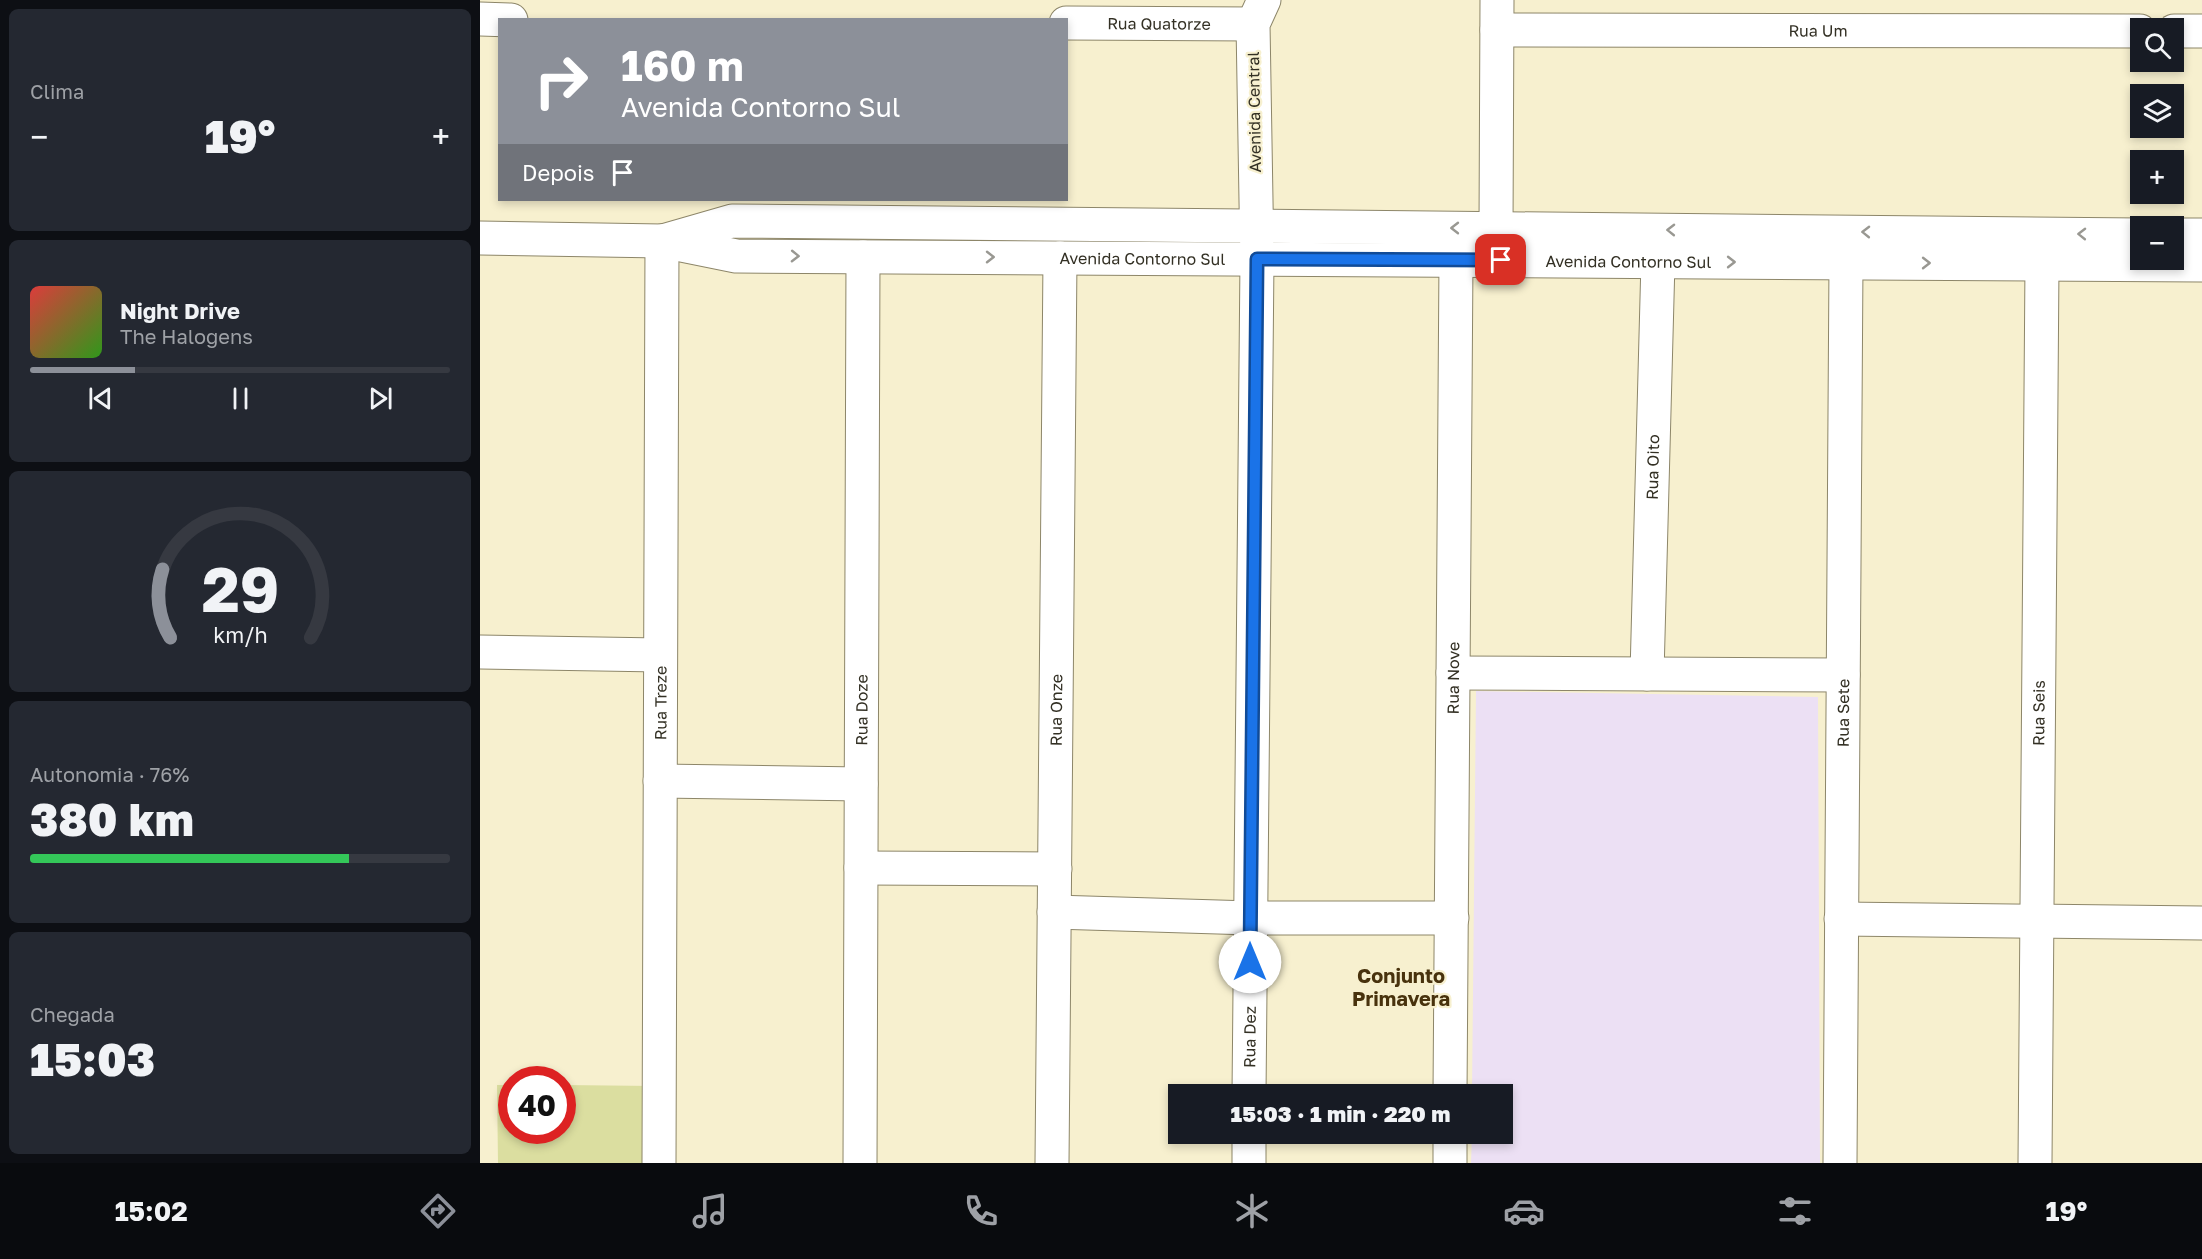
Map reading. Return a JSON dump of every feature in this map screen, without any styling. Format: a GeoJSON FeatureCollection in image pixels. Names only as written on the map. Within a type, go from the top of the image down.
{"type":"FeatureCollection","features":[{"type":"Feature","properties":{"kind":"street","name":"Rua Quatorze"},"geometry":{"type":"LineString","coordinates":[[1068,23],[1258,12]]}},
{"type":"Feature","properties":{"kind":"street","name":"Avenida Central"},"geometry":{"type":"LineString","coordinates":[[1257,259],[1258,12]]}},
{"type":"Feature","properties":{"kind":"street","name":"Rua Um"},"geometry":{"type":"LineString","coordinates":[[1497,15],[2130,31]]}},
{"type":"Feature","properties":{"kind":"street"},"geometry":{"type":"LineString","coordinates":[[1496,228],[1497,15]]}},
{"type":"Feature","properties":{"kind":"street"},"geometry":{"type":"LineString","coordinates":[[480,19],[498,20]]}},
{"type":"Feature","properties":{"kind":"street"},"geometry":{"type":"LineString","coordinates":[[2184,31],[2202,31]]}},
{"type":"Feature","properties":{"kind":"street","name":"Avenida Contorno Sul"},"geometry":{"type":"LineString","coordinates":[[662,241],[732,221],[2130,235]]}},
{"type":"Feature","properties":{"kind":"street"},"geometry":{"type":"LineString","coordinates":[[2184,235],[2202,235]]}},
{"type":"Feature","properties":{"kind":"street","name":"Avenida Contorno Sul"},"geometry":{"type":"LineString","coordinates":[[480,238],[662,241],[736,256],[2202,265]]}},
{"type":"Feature","properties":{"kind":"street","name":"Rua Treze"},"geometry":{"type":"LineString","coordinates":[[659,1163],[662,241]]}},
{"type":"Feature","properties":{"kind":"street","name":"Rua Doze"},"geometry":{"type":"LineString","coordinates":[[860,1163],[863,257]]}},
{"type":"Feature","properties":{"kind":"street","name":"Rua Onze"},"geometry":{"type":"LineString","coordinates":[[1052,1163],[1060,258]]}},
{"type":"Feature","properties":{"kind":"street","name":"Rua Dez"},"geometry":{"type":"LineString","coordinates":[[1249,1084],[1257,259]]}},
{"type":"Feature","properties":{"kind":"street","name":"Rua Nove"},"geometry":{"type":"LineString","coordinates":[[1450,1084],[1456,260]]}},
{"type":"Feature","properties":{"kind":"street","name":"Rua Oito"},"geometry":{"type":"LineString","coordinates":[[1647,674],[1658,261]]}},
{"type":"Feature","properties":{"kind":"street","name":"Rua Sete"},"geometry":{"type":"LineString","coordinates":[[1840,1163],[1846,263]]}},
{"type":"Feature","properties":{"kind":"street","name":"Rua Seis"},"geometry":{"type":"LineString","coordinates":[[2035,1163],[2042,264]]}},
{"type":"Feature","properties":{"kind":"street"},"geometry":{"type":"LineString","coordinates":[[480,652],[660,655]]}},
{"type":"Feature","properties":{"kind":"street"},"geometry":{"type":"LineString","coordinates":[[1453,673],[1843,675]]}},
{"type":"Feature","properties":{"kind":"street"},"geometry":{"type":"LineString","coordinates":[[660,781],[861,784]]}},
{"type":"Feature","properties":{"kind":"street"},"geometry":{"type":"LineString","coordinates":[[861,868],[1055,869]]}},
{"type":"Feature","properties":{"kind":"street"},"geometry":{"type":"LineString","coordinates":[[1054,912],[1251,918],[1452,918]]}},
{"type":"Feature","properties":{"kind":"street"},"geometry":{"type":"LineString","coordinates":[[1841,919],[2202,923]]}},
{"type":"Feature","properties":{"kind":"street"},"geometry":{"type":"LineString","coordinates":[[1249,1144],[1249,1163]]}},
{"type":"Feature","properties":{"kind":"street"},"geometry":{"type":"LineString","coordinates":[[1450,1144],[1450,1163]]}},
{"type":"Feature","properties":{"kind":"shaded area"},"geometry":{"type":"Polygon","coordinates":[[[1476,691],[1818,697],[1820,1163],[1471,1163],[1472,1144],[1513,1144],[1513,1084],[1472,1084],[1476,691]]]}},
{"type":"Feature","properties":{"kind":"green space"},"geometry":{"type":"Polygon","coordinates":[[[497,1085],[498,1144],[576,1144],[576,1085],[655,1086],[653,1163],[498,1163],[497,1085]]]}},
{"type":"Feature","properties":{"kind":"district","name":"Conjunto Primavera"},"geometry":{"type":"Point","coordinates":[1401,988]}},
{"type":"Feature","properties":{"kind":"route"},"geometry":{"type":"LineString","coordinates":[[1250,962],[1257,259],[1501,260]]}}]}
